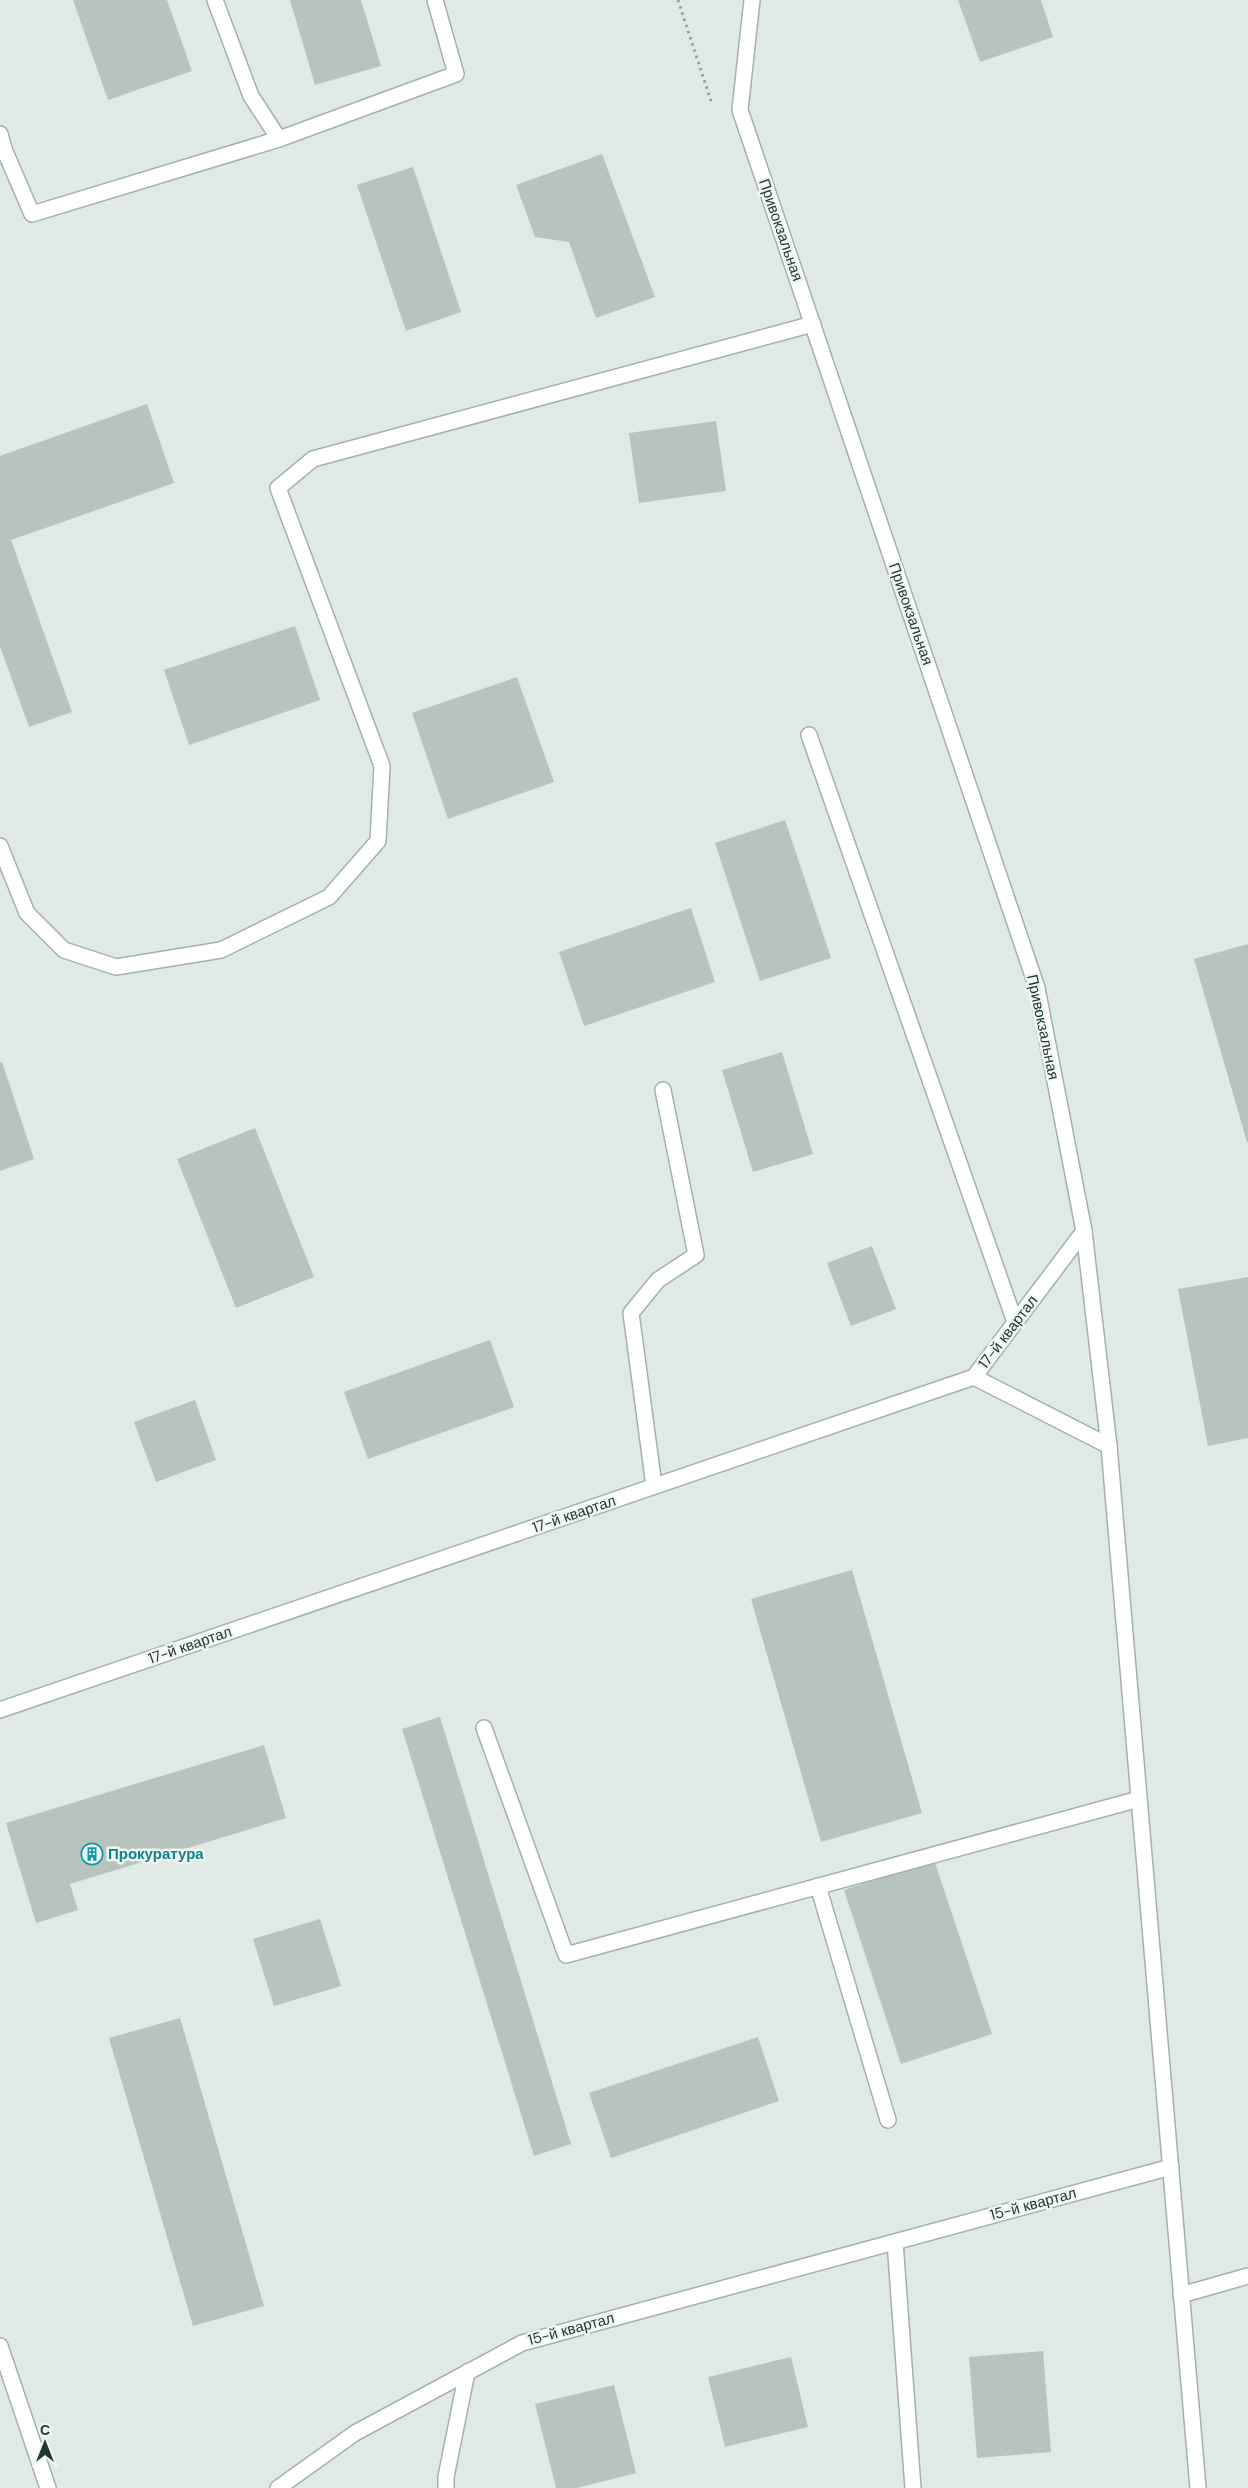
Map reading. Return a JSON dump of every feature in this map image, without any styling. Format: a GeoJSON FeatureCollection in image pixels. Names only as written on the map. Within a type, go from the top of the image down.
{"type":"FeatureCollection","features":[{"type":"Feature","properties":{"kind":"street"},"geometry":{"type":"LineString","coordinates":[[215,0],[251,96],[279,139]]}},
{"type":"Feature","properties":{"kind":"street"},"geometry":{"type":"LineString","coordinates":[[0,134],[2,150],[32,214],[279,139],[456,74],[435,0]]}},
{"type":"Feature","properties":{"kind":"street","name":"Привокзальная"},"geometry":{"type":"LineString","coordinates":[[752,0],[740,110],[1037,988],[1084,1231],[1109,1446],[1198,2488]]}},
{"type":"Feature","properties":{"kind":"street"},"geometry":{"type":"LineString","coordinates":[[0,846],[27,913],[64,950],[116,967],[221,950],[329,897],[378,840],[382,766],[278,488],[313,459],[812,324]]}},
{"type":"Feature","properties":{"kind":"street"},"geometry":{"type":"LineString","coordinates":[[809,735],[1015,1322]]}},
{"type":"Feature","properties":{"kind":"street"},"geometry":{"type":"LineString","coordinates":[[654,1486],[631,1313],[658,1280],[696,1255],[663,1090]]}},
{"type":"Feature","properties":{"kind":"street","name":"17-й квартал"},"geometry":{"type":"LineString","coordinates":[[0,1710],[974,1377],[1084,1231]]}},
{"type":"Feature","properties":{"kind":"street"},"geometry":{"type":"LineString","coordinates":[[974,1377],[1109,1446]]}},
{"type":"Feature","properties":{"kind":"street"},"geometry":{"type":"LineString","coordinates":[[484,1728],[566,1954],[1140,1799]]}},
{"type":"Feature","properties":{"kind":"street"},"geometry":{"type":"LineString","coordinates":[[818,1886],[888,2120]]}},
{"type":"Feature","properties":{"kind":"street","name":"15-й квартал"},"geometry":{"type":"LineString","coordinates":[[278,2488],[354,2433],[522,2343],[1171,2167]]}},
{"type":"Feature","properties":{"kind":"street"},"geometry":{"type":"LineString","coordinates":[[895,2242],[913,2488]]}},
{"type":"Feature","properties":{"kind":"street"},"geometry":{"type":"LineString","coordinates":[[1181,2295],[1248,2276]]}},
{"type":"Feature","properties":{"kind":"street"},"geometry":{"type":"LineString","coordinates":[[0,2346],[48,2488]]}},
{"type":"Feature","properties":{"kind":"street"},"geometry":{"type":"LineString","coordinates":[[446,2488],[446,2477],[467,2372]]}},
{"type":"Feature","properties":{"kind":"building"},"geometry":{"type":"Polygon","coordinates":[[[73,0],[167,0],[192,71],[108,100],[73,0]]]}},
{"type":"Feature","properties":{"kind":"building"},"geometry":{"type":"Polygon","coordinates":[[[290,0],[361,0],[381,66],[315,85],[290,0]]]}},
{"type":"Feature","properties":{"kind":"building"},"geometry":{"type":"Polygon","coordinates":[[[958,0],[1041,0],[1053,37],[980,62],[958,0]]]}},
{"type":"Feature","properties":{"kind":"building"},"geometry":{"type":"Polygon","coordinates":[[[602,154],[655,297],[596,318],[569,242],[535,237],[516,185],[602,154]]]}},
{"type":"Feature","properties":{"kind":"building"},"geometry":{"type":"Polygon","coordinates":[[[413,167],[461,312],[406,331],[357,185],[413,167]]]}},
{"type":"Feature","properties":{"kind":"building"},"geometry":{"type":"Polygon","coordinates":[[[147,404],[174,483],[11,540],[72,712],[29,727],[0,646],[0,456],[147,404]]]}},
{"type":"Feature","properties":{"kind":"building"},"geometry":{"type":"Polygon","coordinates":[[[716,421],[726,491],[639,503],[629,433],[716,421]]]}},
{"type":"Feature","properties":{"kind":"building"},"geometry":{"type":"Polygon","coordinates":[[[295,626],[320,700],[189,745],[164,670],[295,626]]]}},
{"type":"Feature","properties":{"kind":"building"},"geometry":{"type":"Polygon","coordinates":[[[517,677],[554,782],[448,819],[412,713],[517,677]]]}},
{"type":"Feature","properties":{"kind":"building"},"geometry":{"type":"Polygon","coordinates":[[[785,820],[831,958],[760,981],[715,843],[785,820]]]}},
{"type":"Feature","properties":{"kind":"building"},"geometry":{"type":"Polygon","coordinates":[[[691,908],[715,982],[584,1026],[559,952],[691,908]]]}},
{"type":"Feature","properties":{"kind":"building"},"geometry":{"type":"Polygon","coordinates":[[[1248,944],[1248,1142],[1247,1142],[1194,959],[1248,944]]]}},
{"type":"Feature","properties":{"kind":"building"},"geometry":{"type":"Polygon","coordinates":[[[782,1052],[813,1154],[753,1172],[722,1070],[782,1052]]]}},
{"type":"Feature","properties":{"kind":"building"},"geometry":{"type":"Polygon","coordinates":[[[2,1062],[34,1159],[0,1171],[0,1063],[2,1062]]]}},
{"type":"Feature","properties":{"kind":"building"},"geometry":{"type":"Polygon","coordinates":[[[255,1128],[314,1277],[236,1308],[177,1159],[255,1128]]]}},
{"type":"Feature","properties":{"kind":"building"},"geometry":{"type":"Polygon","coordinates":[[[872,1246],[896,1309],[851,1326],[827,1263],[872,1246]]]}},
{"type":"Feature","properties":{"kind":"building"},"geometry":{"type":"Polygon","coordinates":[[[1248,1277],[1248,1438],[1208,1446],[1178,1289],[1248,1277]]]}},
{"type":"Feature","properties":{"kind":"building"},"geometry":{"type":"Polygon","coordinates":[[[490,1340],[514,1407],[368,1459],[344,1392],[490,1340]]]}},
{"type":"Feature","properties":{"kind":"building"},"geometry":{"type":"Polygon","coordinates":[[[195,1400],[216,1460],[156,1482],[134,1422],[195,1400]]]}},
{"type":"Feature","properties":{"kind":"building"},"geometry":{"type":"Polygon","coordinates":[[[852,1570],[922,1813],[821,1842],[751,1599],[852,1570]]]}},
{"type":"Feature","properties":{"kind":"building"},"geometry":{"type":"Polygon","coordinates":[[[440,1717],[571,2144],[534,2156],[402,1729],[440,1717]]]}},
{"type":"Feature","properties":{"kind":"building","name":"Прокуратура"},"geometry":{"type":"Polygon","coordinates":[[[264,1745],[286,1818],[70,1884],[78,1910],[36,1923],[6,1823],[264,1745]]]}},
{"type":"Feature","properties":{"kind":"building"},"geometry":{"type":"Polygon","coordinates":[[[934,1860],[992,2034],[901,2064],[844,1890],[934,1860]]]}},
{"type":"Feature","properties":{"kind":"building"},"geometry":{"type":"Polygon","coordinates":[[[320,1919],[341,1986],[274,2006],[253,1939],[320,1919]]]}},
{"type":"Feature","properties":{"kind":"building"},"geometry":{"type":"Polygon","coordinates":[[[180,2018],[264,2306],[193,2326],[109,2038],[180,2018]]]}},
{"type":"Feature","properties":{"kind":"building"},"geometry":{"type":"Polygon","coordinates":[[[758,2037],[779,2101],[611,2158],[589,2093],[758,2037]]]}},
{"type":"Feature","properties":{"kind":"building"},"geometry":{"type":"Polygon","coordinates":[[[1043,2351],[1051,2452],[977,2458],[969,2357],[1043,2351]]]}},
{"type":"Feature","properties":{"kind":"building"},"geometry":{"type":"Polygon","coordinates":[[[791,2357],[808,2427],[725,2447],[708,2377],[791,2357]]]}},
{"type":"Feature","properties":{"kind":"building"},"geometry":{"type":"Polygon","coordinates":[[[614,2385],[636,2473],[577,2488],[556,2488],[535,2404],[614,2385]]]}},
{"type":"Feature","properties":{"kind":"place","name":"Прокуратура"},"geometry":{"type":"Point","coordinates":[92,1854]}}]}
